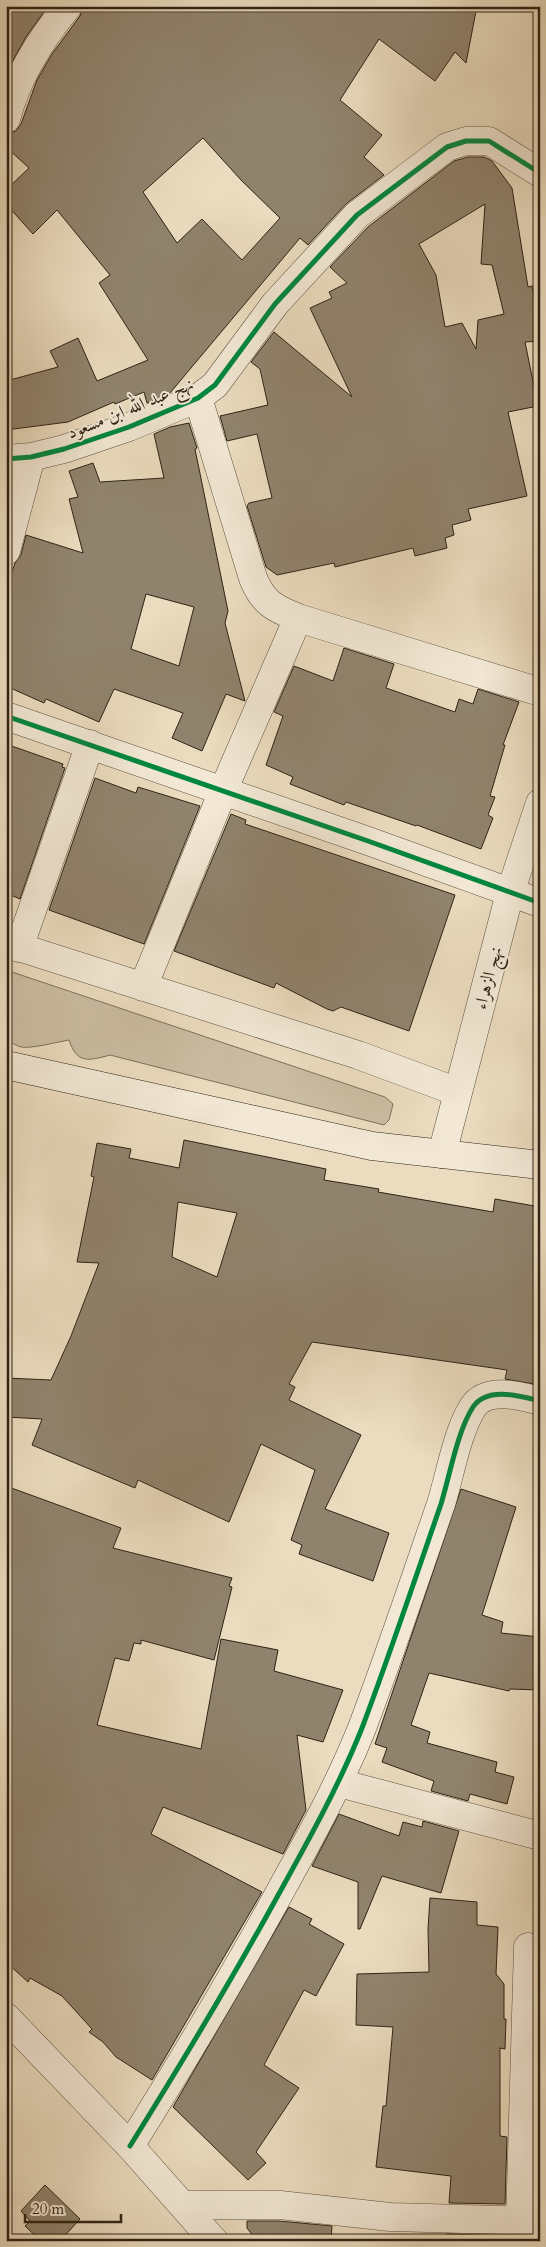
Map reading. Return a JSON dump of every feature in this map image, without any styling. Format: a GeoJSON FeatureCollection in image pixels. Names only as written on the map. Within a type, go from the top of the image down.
{"type":"FeatureCollection","features":[{"type":"Feature","properties":{"kind":"street"},"geometry":{"type":"LineString","coordinates":[[6,119],[11,101],[25,69],[44,35],[68,6]]}},
{"type":"Feature","properties":{"kind":"street","name":"نهج عبد الله ابن مسعود"},"geometry":{"type":"LineString","coordinates":[[19,458],[64,449],[129,427],[198,398],[215,385],[275,304],[357,215],[447,147],[466,142],[490,141],[540,174]]}},
{"type":"Feature","properties":{"kind":"street"},"geometry":{"type":"LineString","coordinates":[[198,398],[260,595],[269,604],[298,618],[540,692]]}},
{"type":"Feature","properties":{"kind":"street"},"geometry":{"type":"LineString","coordinates":[[6,551],[19,458]]}},
{"type":"Feature","properties":{"kind":"street"},"geometry":{"type":"LineString","coordinates":[[143,987],[223,790],[298,618]]}},
{"type":"Feature","properties":{"kind":"street"},"geometry":{"type":"LineString","coordinates":[[6,716],[223,790],[540,903]]}},
{"type":"Feature","properties":{"kind":"street"},"geometry":{"type":"LineString","coordinates":[[90,744],[13,946],[358,1055],[458,1092]]}},
{"type":"Feature","properties":{"kind":"street","name":"نهج الزهراء"},"geometry":{"type":"LineString","coordinates":[[442,1154],[510,893],[540,803]]}},
{"type":"Feature","properties":{"kind":"street"},"geometry":{"type":"LineString","coordinates":[[6,1064],[372,1146],[540,1165]]}},
{"type":"Feature","properties":{"kind":"street"},"geometry":{"type":"LineString","coordinates":[[130,2146],[219,2002],[339,1783],[362,1726],[441,1502],[465,1424],[474,1406],[480,1399],[500,1394],[540,1401]]}},
{"type":"Feature","properties":{"kind":"street"},"geometry":{"type":"LineString","coordinates":[[339,1783],[540,1836]]}},
{"type":"Feature","properties":{"kind":"street"},"geometry":{"type":"LineString","coordinates":[[184,2205],[280,2205],[390,2217],[530,2221],[528,1947]]}},
{"type":"Feature","properties":{"kind":"street"},"geometry":{"type":"LineString","coordinates":[[6,2018],[130,2146],[214,2241]]}},
{"type":"Feature","properties":{"kind":"shaded area"},"geometry":{"type":"Polygon","coordinates":[[[6,970],[385,1097],[393,1104],[389,1120],[384,1125],[110,1055],[95,1059],[84,1059],[72,1048],[69,1040],[31,1047],[19,1046],[6,1041],[6,970]]]}},
{"type":"Feature","properties":{"kind":"building"},"geometry":{"type":"Polygon","coordinates":[[[6,6],[48,6],[26,37],[6,73],[6,6]]]}},
{"type":"Feature","properties":{"kind":"building"},"geometry":{"type":"Polygon","coordinates":[[[83,6],[477,6],[466,63],[455,52],[435,81],[379,39],[340,100],[382,135],[364,157],[384,175],[346,204],[308,245],[300,238],[170,393],[147,403],[144,392],[115,404],[114,402],[68,422],[6,430],[6,381],[58,367],[50,351],[78,338],[97,381],[148,360],[99,283],[110,275],[57,210],[33,234],[6,204],[6,190],[29,168],[6,147],[6,134],[16,131],[21,124],[37,80],[52,54],[80,16],[83,6]],[[203,138],[143,192],[177,243],[202,219],[242,260],[280,218],[241,180],[203,138]]]}},
{"type":"Feature","properties":{"kind":"building"},"geometry":{"type":"Polygon","coordinates":[[[468,157],[484,157],[492,161],[512,188],[528,287],[532,286],[540,319],[540,341],[525,342],[538,406],[508,412],[527,496],[468,509],[471,520],[452,525],[454,535],[445,538],[447,548],[415,556],[413,548],[335,567],[334,563],[277,575],[266,567],[247,506],[249,503],[272,498],[257,434],[227,441],[220,416],[268,405],[260,369],[251,362],[274,332],[352,397],[310,308],[332,298],[329,292],[347,283],[330,267],[368,227],[454,161],[468,157]],[[485,204],[419,244],[436,275],[445,327],[462,323],[476,349],[478,320],[504,314],[492,265],[481,264],[485,204]]]}},
{"type":"Feature","properties":{"kind":"building"},"geometry":{"type":"Polygon","coordinates":[[[189,423],[197,448],[195,449],[228,611],[225,623],[245,701],[226,694],[202,751],[172,738],[183,713],[114,689],[99,722],[46,699],[44,703],[6,686],[6,590],[15,563],[21,555],[26,535],[83,553],[69,499],[78,497],[69,471],[93,463],[100,482],[164,478],[154,434],[170,427],[189,423]],[[146,594],[131,649],[179,666],[194,607],[146,594]]]}},
{"type":"Feature","properties":{"kind":"building"},"geometry":{"type":"Polygon","coordinates":[[[344,648],[394,664],[386,688],[455,712],[459,699],[473,704],[478,689],[519,702],[503,745],[505,745],[490,796],[495,797],[488,815],[493,818],[481,849],[417,825],[346,802],[344,805],[290,784],[293,777],[266,765],[283,716],[274,712],[294,666],[333,681],[344,648]]]}},
{"type":"Feature","properties":{"kind":"building"},"geometry":{"type":"Polygon","coordinates":[[[6,744],[63,764],[62,767],[65,768],[20,899],[6,893],[6,744]]]}},
{"type":"Feature","properties":{"kind":"building"},"geometry":{"type":"Polygon","coordinates":[[[95,778],[136,793],[138,787],[200,806],[144,944],[49,910],[95,778]]]}},
{"type":"Feature","properties":{"kind":"building"},"geometry":{"type":"Polygon","coordinates":[[[231,814],[246,820],[245,824],[455,895],[409,1031],[341,1007],[333,1011],[327,1009],[276,983],[274,988],[174,951],[231,814]]]}},
{"type":"Feature","properties":{"kind":"building"},"geometry":{"type":"Polygon","coordinates":[[[184,1140],[326,1169],[324,1180],[379,1189],[378,1192],[493,1212],[495,1199],[540,1207],[540,1385],[505,1379],[507,1370],[312,1342],[289,1384],[295,1387],[289,1400],[361,1435],[325,1509],[389,1533],[373,1581],[299,1554],[302,1545],[291,1540],[315,1470],[261,1444],[229,1522],[138,1480],[135,1488],[32,1445],[42,1419],[6,1417],[6,1378],[51,1380],[71,1336],[99,1263],[77,1262],[94,1177],[91,1176],[97,1143],[131,1149],[129,1158],[179,1168],[184,1140]],[[178,1202],[172,1257],[217,1277],[237,1213],[178,1202]]]}},
{"type":"Feature","properties":{"kind":"building"},"geometry":{"type":"Polygon","coordinates":[[[6,1486],[121,1528],[113,1548],[232,1578],[229,1586],[232,1587],[214,1660],[141,1640],[141,1644],[134,1643],[129,1661],[115,1658],[97,1725],[201,1749],[221,1639],[278,1650],[274,1671],[343,1690],[323,1742],[297,1735],[306,1810],[283,1854],[163,1807],[151,1834],[262,1892],[152,2080],[116,2057],[103,2042],[89,2032],[92,2029],[62,1996],[30,1978],[28,1982],[6,1962],[6,1486]]]}},
{"type":"Feature","properties":{"kind":"building"},"geometry":{"type":"Polygon","coordinates":[[[461,1489],[516,1507],[482,1615],[503,1622],[501,1633],[540,1637],[540,1690],[510,1689],[509,1691],[429,1673],[411,1725],[430,1732],[427,1743],[497,1762],[495,1772],[514,1777],[507,1804],[470,1794],[468,1801],[431,1791],[434,1781],[382,1762],[387,1748],[375,1744],[461,1489]]]}},
{"type":"Feature","properties":{"kind":"building"},"geometry":{"type":"Polygon","coordinates":[[[339,1814],[399,1836],[403,1822],[422,1827],[423,1821],[459,1831],[441,1893],[382,1876],[360,1929],[358,1929],[358,1882],[312,1866],[339,1814]]]}},
{"type":"Feature","properties":{"kind":"building"},"geometry":{"type":"Polygon","coordinates":[[[430,1898],[477,1902],[477,1925],[498,1927],[496,1974],[504,1984],[504,2019],[506,2019],[505,2049],[500,2048],[500,2136],[507,2137],[505,2204],[449,2203],[451,2176],[376,2167],[383,2106],[386,2106],[393,2027],[356,2025],[357,1974],[429,1972],[428,1929],[430,1898]]]}},
{"type":"Feature","properties":{"kind":"building"},"geometry":{"type":"Polygon","coordinates":[[[289,1907],[312,1919],[309,1924],[344,1944],[316,1996],[304,1990],[264,2065],[299,2088],[256,2152],[266,2163],[248,2180],[173,2107],[289,1907]]]}},
{"type":"Feature","properties":{"kind":"building"},"geometry":{"type":"Polygon","coordinates":[[[537,2176],[540,2176],[540,2205],[536,2205],[537,2176]]]}},
{"type":"Feature","properties":{"kind":"building"},"geometry":{"type":"Polygon","coordinates":[[[45,2185],[80,2219],[60,2241],[41,2241],[25,2226],[30,2221],[21,2211],[45,2185]]]}},
{"type":"Feature","properties":{"kind":"building"},"geometry":{"type":"Polygon","coordinates":[[[247,2221],[279,2221],[332,2226],[331,2241],[257,2241],[247,2228],[247,2221]]]}},
{"type":"Feature","properties":{"kind":"building"},"geometry":{"type":"Polygon","coordinates":[[[446,2234],[540,2237],[540,2241],[446,2241],[446,2234]]]}},
{"type":"Feature","properties":{"kind":"cycle path"},"geometry":{"type":"LineString","coordinates":[[6,459],[31,457],[64,449],[129,427],[198,398],[215,385],[275,304],[357,215],[447,147],[466,141],[489,141],[540,173]]}},
{"type":"Feature","properties":{"kind":"cycle path"},"geometry":{"type":"LineString","coordinates":[[6,716],[368,841],[540,903]]}},
{"type":"Feature","properties":{"kind":"cycle path"},"geometry":{"type":"LineString","coordinates":[[130,2146],[241,1962],[311,1836],[343,1772],[362,1728],[441,1504],[458,1441],[467,1417],[473,1407],[487,1396],[504,1394],[540,1401]]}}]}
